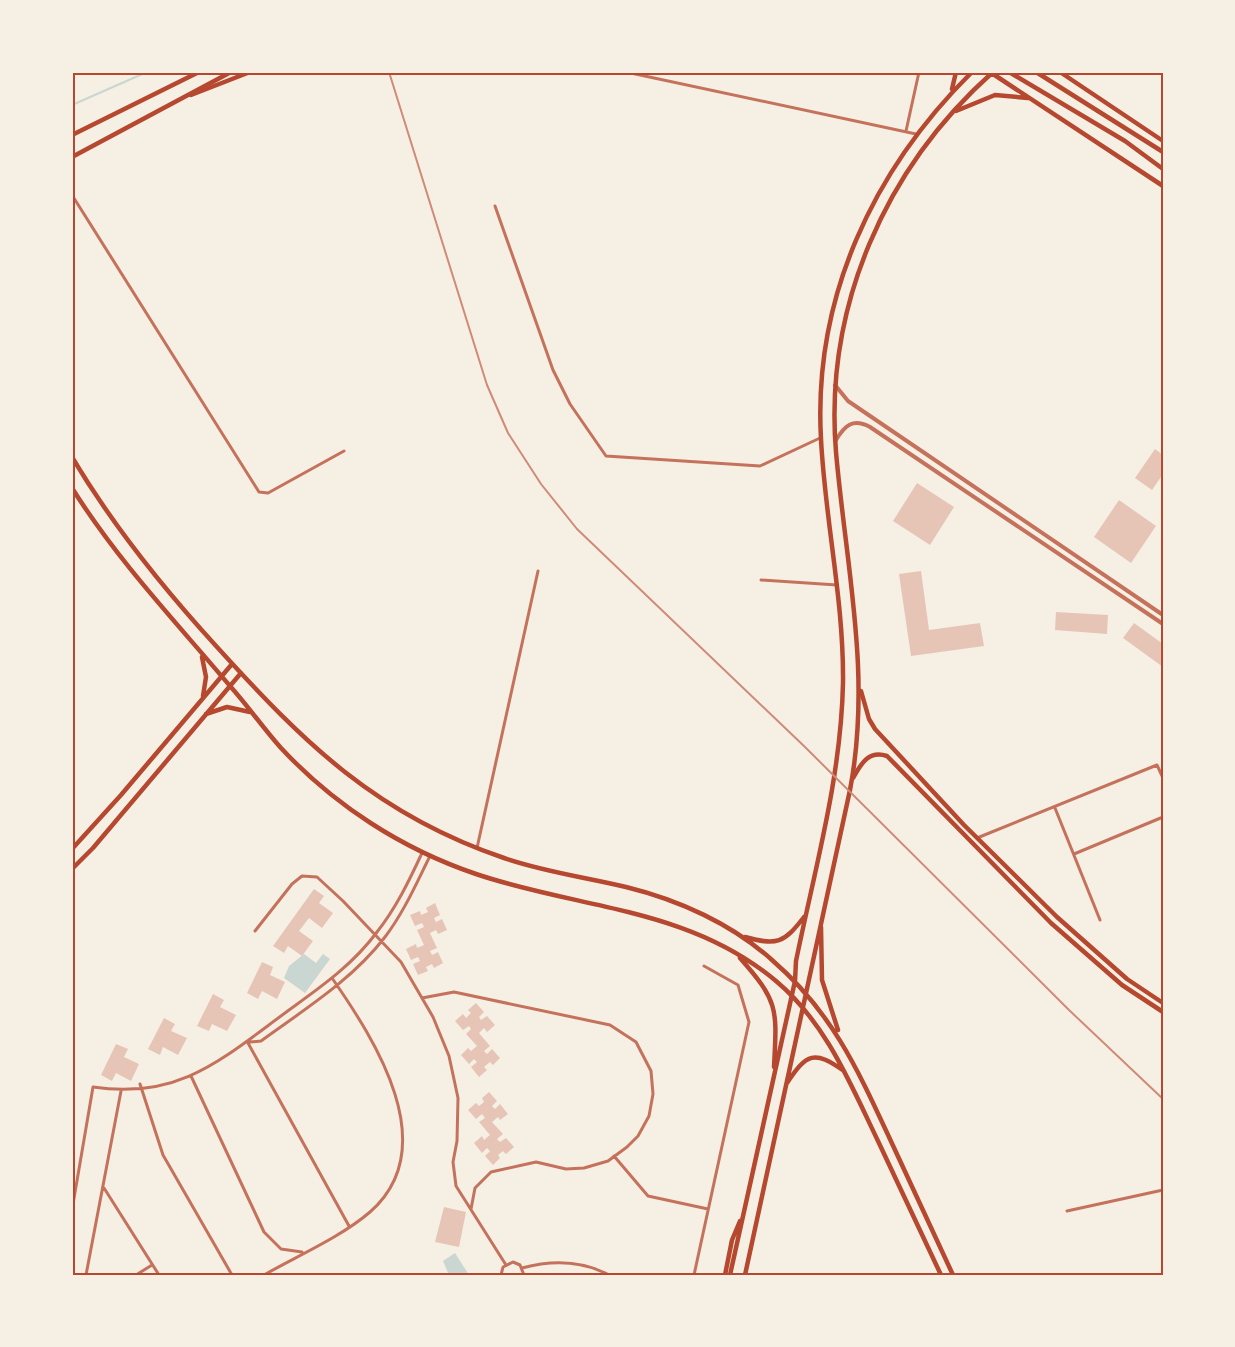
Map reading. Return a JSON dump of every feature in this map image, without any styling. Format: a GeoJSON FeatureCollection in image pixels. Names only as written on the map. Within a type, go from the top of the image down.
{"type":"FeatureCollection","features":[{"type":"Feature","properties":{"kind":"main road"},"geometry":{"type":"LineString","coordinates":[[72,135],[199,72]]}},
{"type":"Feature","properties":{"kind":"main road"},"geometry":{"type":"LineString","coordinates":[[72,157],[231,72]]}},
{"type":"Feature","properties":{"kind":"main road"},"geometry":{"type":"LineString","coordinates":[[177,101],[250,72]]}},
{"type":"Feature","properties":{"kind":"main road"},"geometry":{"type":"LineString","coordinates":[[950,95],[956,83],[956,72]]}},
{"type":"Feature","properties":{"kind":"main road"},"geometry":{"type":"LineString","coordinates":[[730,1275],[795,981],[806,915],[830,807],[841,731],[842,655],[821,438],[824,354],[842,275],[873,201],[916,134],[972,72]]}},
{"type":"Feature","properties":{"kind":"main road"},"geometry":{"type":"LineString","coordinates":[[747,1275],[820,918],[853,778],[859,731],[861,691],[835,441],[835,385],[845,317],[869,243],[906,174],[953,112],[992,72],[1163,186]]}},
{"type":"Feature","properties":{"kind":"main road"},"geometry":{"type":"LineString","coordinates":[[1010,72],[1125,141],[1163,169]]}},
{"type":"Feature","properties":{"kind":"main road"},"geometry":{"type":"LineString","coordinates":[[1036,72],[1163,152]]}},
{"type":"Feature","properties":{"kind":"main road"},"geometry":{"type":"LineString","coordinates":[[1060,72],[1163,141]]}},
{"type":"Feature","properties":{"kind":"main road"},"geometry":{"type":"LineString","coordinates":[[1067,72],[1072,80]]}},
{"type":"Feature","properties":{"kind":"main road"},"geometry":{"type":"LineString","coordinates":[[953,112],[995,95],[1020,96],[1037,102]]}},
{"type":"Feature","properties":{"kind":"main road"},"geometry":{"type":"LineString","coordinates":[[72,457],[139,556],[232,664],[302,738],[357,782],[416,819],[477,848],[546,871],[659,897],[693,910],[740,935],[769,956],[805,992],[841,1038]]}},
{"type":"Feature","properties":{"kind":"main road"},"geometry":{"type":"LineString","coordinates":[[72,488],[139,582],[297,764],[329,793],[382,830],[430,855],[500,881],[611,905],[694,932],[736,953],[792,995],[826,1038],[845,1072],[941,1275]]}},
{"type":"Feature","properties":{"kind":"main road"},"geometry":{"type":"LineString","coordinates":[[199,702],[206,677],[200,652]]}},
{"type":"Feature","properties":{"kind":"main road"},"geometry":{"type":"LineString","coordinates":[[72,849],[232,664]]}},
{"type":"Feature","properties":{"kind":"main road"},"geometry":{"type":"LineString","coordinates":[[72,869],[93,848],[241,673]]}},
{"type":"Feature","properties":{"kind":"main road"},"geometry":{"type":"LineString","coordinates":[[861,691],[869,719],[875,729],[977,838],[1105,961],[1163,1003]]}},
{"type":"Feature","properties":{"kind":"main road"},"geometry":{"type":"LineString","coordinates":[[204,715],[227,707],[252,712]]}},
{"type":"Feature","properties":{"kind":"main road"},"geometry":{"type":"LineString","coordinates":[[853,778],[867,757],[880,753],[888,756],[1051,923],[1122,985],[1163,1012]]}},
{"type":"Feature","properties":{"kind":"main road"},"geometry":{"type":"LineString","coordinates":[[740,935],[766,943],[781,941],[806,915]]}},
{"type":"Feature","properties":{"kind":"main road"},"geometry":{"type":"LineString","coordinates":[[820,918],[822,980],[841,1038],[953,1275]]}},
{"type":"Feature","properties":{"kind":"main road"},"geometry":{"type":"LineString","coordinates":[[736,953],[763,984],[773,1001],[776,1021],[773,1081]]}},
{"type":"Feature","properties":{"kind":"main road"},"geometry":{"type":"LineString","coordinates":[[786,1085],[800,1064],[813,1057],[827,1059],[845,1072]]}},
{"type":"Feature","properties":{"kind":"main road"},"geometry":{"type":"LineString","coordinates":[[725,1275],[732,1240],[745,1207]]}},
{"type":"Feature","properties":{"kind":"street"},"geometry":{"type":"LineString","coordinates":[[626,72],[916,134]]}},
{"type":"Feature","properties":{"kind":"street"},"geometry":{"type":"LineString","coordinates":[[906,131],[919,72]]}},
{"type":"Feature","properties":{"kind":"street"},"geometry":{"type":"LineString","coordinates":[[72,195],[259,492],[268,493],[344,451]]}},
{"type":"Feature","properties":{"kind":"street"},"geometry":{"type":"LineString","coordinates":[[495,206],[554,370],[570,404],[606,456],[760,466],[821,438]]}},
{"type":"Feature","properties":{"kind":"street"},"geometry":{"type":"LineString","coordinates":[[835,385],[848,401],[1163,615]]}},
{"type":"Feature","properties":{"kind":"street"},"geometry":{"type":"LineString","coordinates":[[835,441],[847,424],[855,422],[870,426],[1163,624]]}},
{"type":"Feature","properties":{"kind":"street"},"geometry":{"type":"LineString","coordinates":[[477,848],[538,571]]}},
{"type":"Feature","properties":{"kind":"street"},"geometry":{"type":"LineString","coordinates":[[761,580],[837,585]]}},
{"type":"Feature","properties":{"kind":"street"},"geometry":{"type":"LineString","coordinates":[[977,838],[1157,765],[1163,778]]}},
{"type":"Feature","properties":{"kind":"street"},"geometry":{"type":"LineString","coordinates":[[1055,808],[1100,920]]}},
{"type":"Feature","properties":{"kind":"street"},"geometry":{"type":"LineString","coordinates":[[1074,854],[1163,817]]}},
{"type":"Feature","properties":{"kind":"street"},"geometry":{"type":"LineString","coordinates":[[72,1210],[93,1087],[121,1092],[142,1091],[191,1076],[248,1043],[332,978],[375,935],[397,904],[423,852]]}},
{"type":"Feature","properties":{"kind":"street"},"geometry":{"type":"LineString","coordinates":[[248,1043],[261,1041],[337,985],[381,941],[404,908],[430,855]]}},
{"type":"Feature","properties":{"kind":"street"},"geometry":{"type":"LineString","coordinates":[[255,931],[292,884],[302,876],[317,877],[401,962],[442,1036],[455,1077],[458,1119],[453,1162],[456,1186],[506,1264]]}},
{"type":"Feature","properties":{"kind":"street"},"geometry":{"type":"LineString","coordinates":[[694,1275],[749,1022],[738,985],[704,966]]}},
{"type":"Feature","properties":{"kind":"street"},"geometry":{"type":"LineString","coordinates":[[264,1275],[370,1212],[392,1185],[403,1152],[404,1135],[397,1101],[383,1066],[332,978]]}},
{"type":"Feature","properties":{"kind":"street"},"geometry":{"type":"LineString","coordinates":[[422,998],[454,992],[610,1025],[628,1034],[649,1064],[653,1101],[646,1123],[638,1136],[615,1156],[600,1164],[584,1168],[566,1169],[536,1162],[491,1172],[475,1188],[471,1210]]}},
{"type":"Feature","properties":{"kind":"street"},"geometry":{"type":"LineString","coordinates":[[248,1043],[349,1226]]}},
{"type":"Feature","properties":{"kind":"street"},"geometry":{"type":"LineString","coordinates":[[191,1076],[264,1232],[281,1249],[304,1252]]}},
{"type":"Feature","properties":{"kind":"street"},"geometry":{"type":"LineString","coordinates":[[140,1084],[163,1155],[232,1275]]}},
{"type":"Feature","properties":{"kind":"street"},"geometry":{"type":"LineString","coordinates":[[86,1275],[121,1092]]}},
{"type":"Feature","properties":{"kind":"street"},"geometry":{"type":"LineString","coordinates":[[615,1156],[648,1196],[708,1209]]}},
{"type":"Feature","properties":{"kind":"street"},"geometry":{"type":"LineString","coordinates":[[103,1186],[159,1275]]}},
{"type":"Feature","properties":{"kind":"street"},"geometry":{"type":"LineString","coordinates":[[1066,1211],[1163,1190]]}},
{"type":"Feature","properties":{"kind":"street"},"geometry":{"type":"LineString","coordinates":[[506,1264],[516,1263],[522,1268],[524,1275]]}},
{"type":"Feature","properties":{"kind":"street"},"geometry":{"type":"LineString","coordinates":[[522,1268],[538,1264],[572,1263],[609,1275]]}},
{"type":"Feature","properties":{"kind":"street"},"geometry":{"type":"LineString","coordinates":[[136,1275],[152,1264]]}},
{"type":"Feature","properties":{"kind":"street"},"geometry":{"type":"LineString","coordinates":[[501,1275],[506,1264]]}},
{"type":"Feature","properties":{"kind":"shaded area"},"geometry":{"type":"Polygon","coordinates":[[[304,954],[316,963],[323,954],[330,959],[305,993],[284,978],[289,966],[304,954]]]}},
{"type":"Feature","properties":{"kind":"shaded area"},"geometry":{"type":"Polygon","coordinates":[[[455,1253],[469,1275],[449,1275],[443,1261],[455,1253]]]}},
{"type":"Feature","properties":{"kind":"building"},"geometry":{"type":"Polygon","coordinates":[[[1155,449],[1163,455],[1163,474],[1152,490],[1135,478],[1155,449]]]}},
{"type":"Feature","properties":{"kind":"building"},"geometry":{"type":"Polygon","coordinates":[[[917,483],[954,507],[930,545],[893,521],[917,483]]]}},
{"type":"Feature","properties":{"kind":"building"},"geometry":{"type":"Polygon","coordinates":[[[1119,500],[1156,526],[1131,563],[1094,537],[1119,500]]]}},
{"type":"Feature","properties":{"kind":"building"},"geometry":{"type":"Polygon","coordinates":[[[921,571],[929,630],[980,623],[984,646],[911,656],[899,574],[921,571]]]}},
{"type":"Feature","properties":{"kind":"building"},"geometry":{"type":"Polygon","coordinates":[[[1056,612],[1108,615],[1107,634],[1055,630],[1056,612]]]}},
{"type":"Feature","properties":{"kind":"building"},"geometry":{"type":"Polygon","coordinates":[[[1134,623],[1163,644],[1163,667],[1123,638],[1134,623]]]}},
{"type":"Feature","properties":{"kind":"building"},"geometry":{"type":"Polygon","coordinates":[[[314,889],[324,896],[319,903],[333,913],[322,928],[309,918],[299,931],[313,941],[302,956],[288,946],[284,953],[273,946],[314,889]]]}},
{"type":"Feature","properties":{"kind":"building"},"geometry":{"type":"Polygon","coordinates":[[[435,903],[440,915],[434,918],[436,922],[442,919],[447,930],[438,934],[436,930],[430,933],[437,948],[430,951],[432,955],[438,952],[443,963],[434,968],[432,964],[426,967],[428,971],[418,975],[413,964],[420,961],[418,957],[411,960],[406,949],[416,944],[417,948],[424,945],[417,930],[424,927],[422,923],[415,926],[410,915],[420,911],[421,915],[428,912],[426,908],[435,903]]]}},
{"type":"Feature","properties":{"kind":"building"},"geometry":{"type":"Polygon","coordinates":[[[262,962],[273,967],[270,975],[285,982],[277,999],[262,991],[258,999],[247,993],[262,962]]]}},
{"type":"Feature","properties":{"kind":"building"},"geometry":{"type":"Polygon","coordinates":[[[213,994],[224,1000],[220,1007],[236,1015],[227,1031],[212,1024],[209,1031],[197,1026],[213,994]]]}},
{"type":"Feature","properties":{"kind":"building"},"geometry":{"type":"Polygon","coordinates":[[[476,1003],[484,1012],[479,1017],[481,1020],[487,1016],[495,1025],[487,1032],[484,1028],[479,1033],[490,1046],[484,1051],[487,1054],[492,1049],[500,1058],[493,1065],[490,1062],[484,1067],[487,1070],[479,1077],[471,1067],[477,1062],[474,1059],[469,1064],[461,1055],[468,1048],[471,1051],[477,1046],[466,1034],[471,1029],[469,1026],[463,1030],[455,1021],[463,1014],[466,1018],[471,1013],[468,1010],[476,1003]]]}},
{"type":"Feature","properties":{"kind":"building"},"geometry":{"type":"Polygon","coordinates":[[[164,1018],[175,1024],[171,1031],[187,1038],[178,1055],[163,1047],[160,1055],[148,1049],[164,1018]]]}},
{"type":"Feature","properties":{"kind":"building"},"geometry":{"type":"Polygon","coordinates":[[[116,1044],[128,1049],[124,1057],[139,1064],[131,1081],[116,1073],[112,1081],[101,1075],[116,1044]]]}},
{"type":"Feature","properties":{"kind":"building"},"geometry":{"type":"Polygon","coordinates":[[[489,1092],[497,1101],[492,1106],[495,1109],[500,1104],[508,1114],[492,1122],[503,1134],[497,1139],[500,1142],[506,1138],[514,1147],[506,1154],[503,1151],[498,1155],[500,1158],[493,1165],[485,1156],[490,1151],[487,1148],[482,1153],[474,1143],[482,1136],[484,1140],[490,1135],[479,1122],[485,1118],[482,1114],[476,1119],[468,1110],[476,1103],[479,1106],[484,1102],[482,1098],[489,1092]]]}},
{"type":"Feature","properties":{"kind":"building"},"geometry":{"type":"Polygon","coordinates":[[[444,1207],[466,1212],[459,1247],[435,1242],[444,1207]]]}},
{"type":"Feature","properties":{"kind":"waterway"},"geometry":{"type":"LineString","coordinates":[[72,105],[147,72]]}},
{"type":"Feature","properties":{"kind":"railway"},"geometry":{"type":"LineString","coordinates":[[389,72],[487,385],[508,433],[541,484],[577,529],[805,747],[1069,1010],[1163,1099]]}}]}
